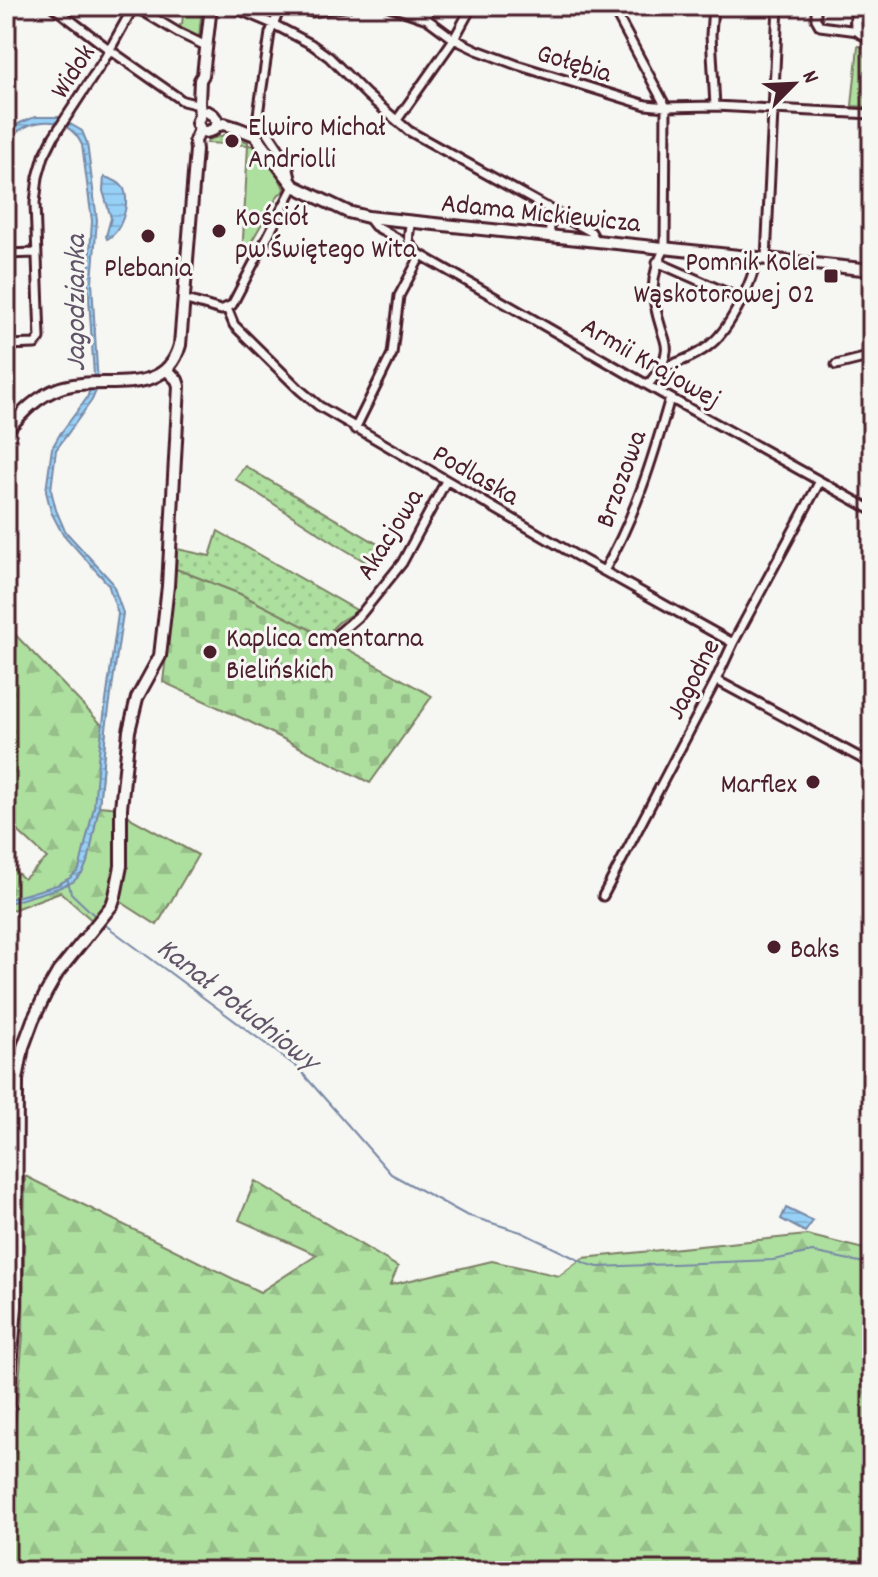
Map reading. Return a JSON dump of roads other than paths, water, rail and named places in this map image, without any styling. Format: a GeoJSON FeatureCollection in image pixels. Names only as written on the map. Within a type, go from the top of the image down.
{"type":"FeatureCollection","features":[{"type":"Feature","properties":{"kind":"street"},"geometry":{"type":"LineString","coordinates":[[52,6],[206,120],[256,130],[273,24],[284,6],[312,12],[349,6]]}},
{"type":"Feature","properties":{"kind":"street"},"geometry":{"type":"LineString","coordinates":[[134,6],[206,46]]}},
{"type":"Feature","properties":{"kind":"street","name":"Widok"},"geometry":{"type":"LineString","coordinates":[[6,345],[35,344],[40,338],[35,203],[44,156],[134,6]]}},
{"type":"Feature","properties":{"kind":"street"},"geometry":{"type":"LineString","coordinates":[[6,431],[26,409],[60,388],[83,383],[153,378],[167,370],[175,359],[180,345],[195,141],[206,120],[203,75],[211,6]]}},
{"type":"Feature","properties":{"kind":"street"},"geometry":{"type":"LineString","coordinates":[[219,6],[240,8],[311,44],[409,131],[591,232],[596,242]]}},
{"type":"Feature","properties":{"kind":"street","name":"Gołębia"},"geometry":{"type":"LineString","coordinates":[[389,6],[427,19],[454,39],[477,50],[646,105],[715,106]]}},
{"type":"Feature","properties":{"kind":"street"},"geometry":{"type":"LineString","coordinates":[[427,19],[430,6]]}},
{"type":"Feature","properties":{"kind":"street"},"geometry":{"type":"LineString","coordinates":[[397,120],[454,39],[472,6]]}},
{"type":"Feature","properties":{"kind":"street"},"geometry":{"type":"LineString","coordinates":[[612,6],[666,107],[665,248],[654,275],[653,302],[667,350],[660,369],[648,385]]}},
{"type":"Feature","properties":{"kind":"street"},"geometry":{"type":"LineString","coordinates":[[713,6],[711,35],[715,106],[872,114]]}},
{"type":"Feature","properties":{"kind":"street"},"geometry":{"type":"LineString","coordinates":[[660,369],[696,354],[714,342],[726,327],[761,258],[774,108],[778,6]]}},
{"type":"Feature","properties":{"kind":"street"},"geometry":{"type":"LineString","coordinates":[[816,6],[816,19],[820,26],[872,36]]}},
{"type":"Feature","properties":{"kind":"street"},"geometry":{"type":"LineString","coordinates":[[858,6],[858,31]]}},
{"type":"Feature","properties":{"kind":"street","name":"Adama Mickiewicza"},"geometry":{"type":"LineString","coordinates":[[256,130],[293,185],[348,212],[368,217],[872,270]]}},
{"type":"Feature","properties":{"kind":"street"},"geometry":{"type":"LineString","coordinates":[[183,299],[217,309],[227,308],[234,302],[293,185]]}},
{"type":"Feature","properties":{"kind":"street"},"geometry":{"type":"LineString","coordinates":[[547,207],[551,219],[549,237]]}},
{"type":"Feature","properties":{"kind":"street"},"geometry":{"type":"LineString","coordinates":[[368,217],[375,226],[400,240]]}},
{"type":"Feature","properties":{"kind":"street","name":"Armii Krajowej"},"geometry":{"type":"LineString","coordinates":[[411,221],[408,240],[421,255],[872,510]]}},
{"type":"Feature","properties":{"kind":"street"},"geometry":{"type":"LineString","coordinates":[[6,254],[36,253]]}},
{"type":"Feature","properties":{"kind":"street"},"geometry":{"type":"LineString","coordinates":[[355,429],[392,354],[399,296],[421,255]]}},
{"type":"Feature","properties":{"kind":"street"},"geometry":{"type":"LineString","coordinates":[[657,262],[741,299]]}},
{"type":"Feature","properties":{"kind":"street","name":"Podlaska"},"geometry":{"type":"LineString","coordinates":[[227,308],[234,325],[319,406],[733,643]]}},
{"type":"Feature","properties":{"kind":"street"},"geometry":{"type":"LineString","coordinates":[[667,350],[686,359]]}},
{"type":"Feature","properties":{"kind":"street"},"geometry":{"type":"LineString","coordinates":[[836,365],[872,356]]}},
{"type":"Feature","properties":{"kind":"street"},"geometry":{"type":"LineString","coordinates":[[6,1428],[16,1306],[17,1080],[23,1047],[33,1020],[58,972],[112,905],[121,866],[121,808],[129,731],[137,698],[160,656],[168,586],[179,386],[167,370]]}},
{"type":"Feature","properties":{"kind":"street","name":"Brzozowa"},"geometry":{"type":"LineString","coordinates":[[604,571],[639,498],[670,398]]}},
{"type":"Feature","properties":{"kind":"street","name":"Akacjowa"},"geometry":{"type":"LineString","coordinates":[[331,640],[361,614],[402,563],[446,481]]}},
{"type":"Feature","properties":{"kind":"street","name":"Jagodne"},"geometry":{"type":"LineString","coordinates":[[603,896],[820,481]]}},
{"type":"Feature","properties":{"kind":"street"},"geometry":{"type":"LineString","coordinates":[[716,680],[872,764]]}},
{"type":"Feature","properties":{"kind":"water"},"geometry":{"type":"Polygon","coordinates":[[[35,117],[58,117],[82,131],[87,143],[97,220],[92,282],[98,386],[92,400],[56,450],[51,490],[65,531],[112,582],[123,613],[106,729],[99,806],[89,858],[83,872],[73,882],[6,904],[6,900],[57,885],[79,870],[94,807],[118,614],[108,584],[62,533],[51,512],[46,491],[52,448],[87,398],[94,376],[88,282],[92,221],[82,145],[75,134],[57,123],[35,123],[6,142],[7,133],[35,117]]]}},
{"type":"Feature","properties":{"kind":"water"},"geometry":{"type":"Polygon","coordinates":[[[104,177],[120,184],[126,198],[120,225],[107,239],[111,218],[103,191],[104,177]]]}},
{"type":"Feature","properties":{"kind":"water"},"geometry":{"type":"Polygon","coordinates":[[[786,1208],[813,1221],[805,1232],[781,1219],[786,1208]]]}},
{"type":"Feature","properties":{"kind":"waterway","name":"Kanał Południowy"},"geometry":{"type":"LineString","coordinates":[[68,881],[71,893],[95,916]]}},
{"type":"Feature","properties":{"kind":"waterway","name":"Kanał Południowy"},"geometry":{"type":"LineString","coordinates":[[104,924],[297,1067],[391,1174],[466,1215],[521,1232],[598,1267],[773,1260],[812,1252],[872,1263]]}},
{"type":"Feature","properties":{"kind":"place","name":"Elwiro Michał Andriolli"},"geometry":{"type":"Point","coordinates":[232,141]}},
{"type":"Feature","properties":{"kind":"place","name":"Kościół pw.Świętego Wita"},"geometry":{"type":"Point","coordinates":[219,231]}},
{"type":"Feature","properties":{"kind":"place","name":"Plebania"},"geometry":{"type":"Point","coordinates":[148,236]}},
{"type":"Feature","properties":{"kind":"place","name":"Pomnik Kolei Wąskotorowej 02"},"geometry":{"type":"Point","coordinates":[831,276]}},
{"type":"Feature","properties":{"kind":"place","name":"Kaplica cmentarna Bielińskich"},"geometry":{"type":"Point","coordinates":[210,652]}},
{"type":"Feature","properties":{"kind":"place","name":"Marflex"},"geometry":{"type":"Point","coordinates":[813,782]}},
{"type":"Feature","properties":{"kind":"place","name":"Baks"},"geometry":{"type":"Point","coordinates":[774,947]}},
{"type":"Feature","properties":{"kind":"water label","name":"Jagodzianka"},"geometry":{"type":"Point","coordinates":[74,303]}}]}
